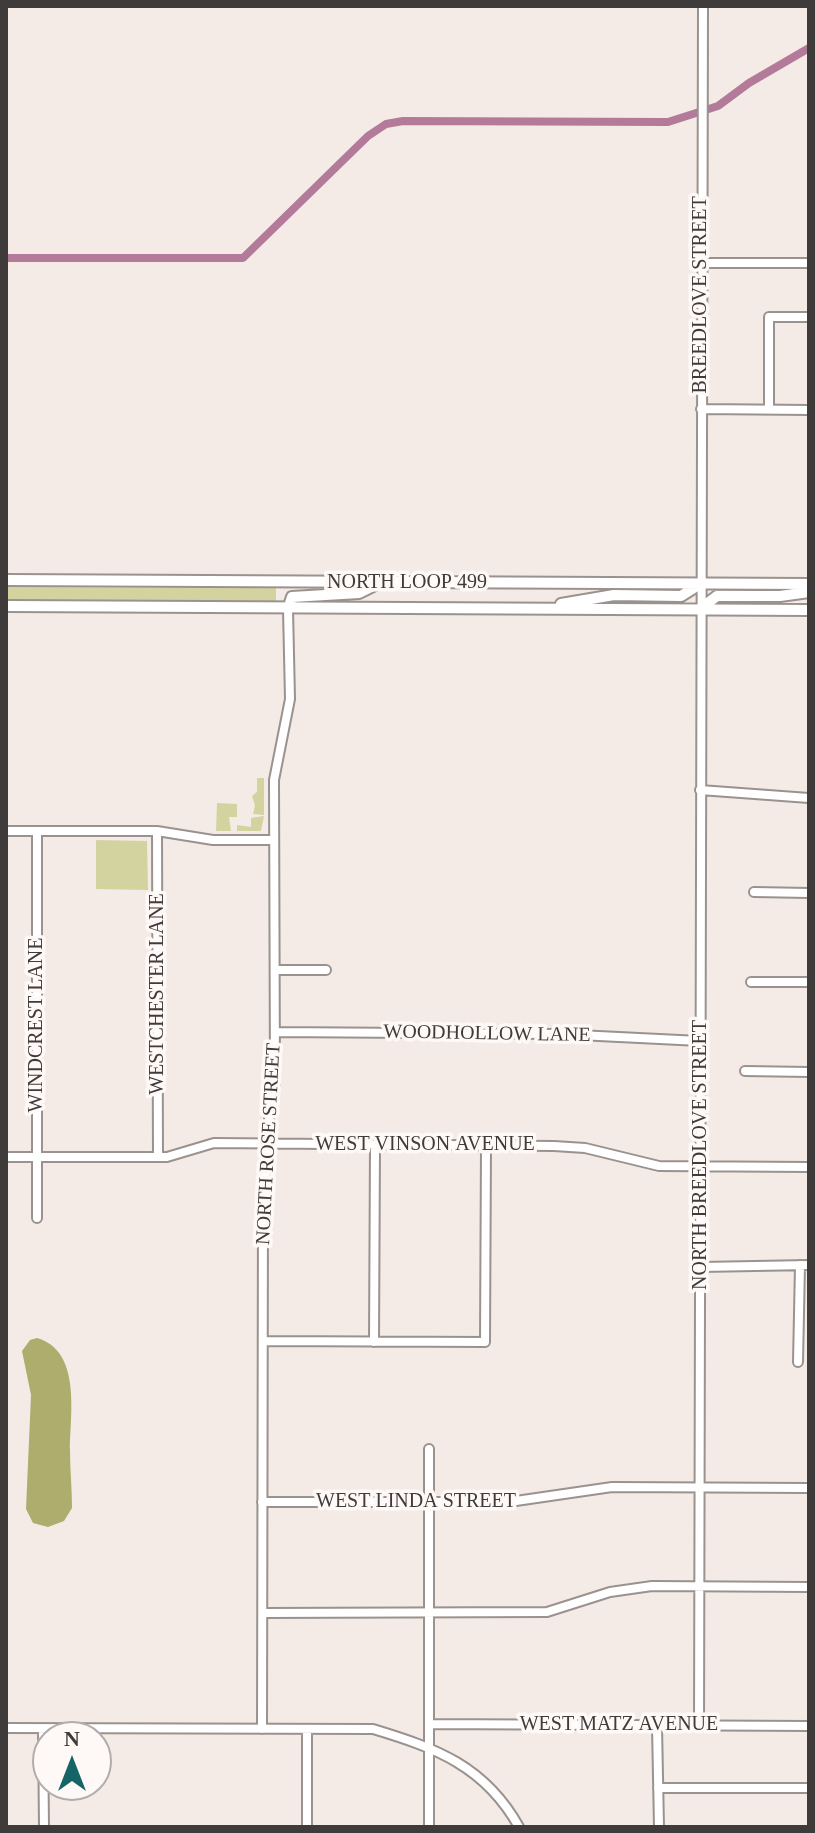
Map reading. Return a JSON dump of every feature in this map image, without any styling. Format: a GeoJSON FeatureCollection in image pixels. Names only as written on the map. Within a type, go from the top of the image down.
{"type":"FeatureCollection","features":[{"type":"Feature","properties":{"kind":"main road","name":"NORTH LOOP 499"},"geometry":{"type":"LineString","coordinates":[[6,580],[809,584]]}},
{"type":"Feature","properties":{"kind":"main road"},"geometry":{"type":"LineString","coordinates":[[288,609],[292,597],[359,593],[379,583]]}},
{"type":"Feature","properties":{"kind":"main road"},"geometry":{"type":"LineString","coordinates":[[539,609],[614,595],[681,596],[700,584]]}},
{"type":"Feature","properties":{"kind":"main road"},"geometry":{"type":"LineString","coordinates":[[700,609],[717,596],[780,596],[809,592]]}},
{"type":"Feature","properties":{"kind":"main road","name":"NORTH LOOP 499"},"geometry":{"type":"LineString","coordinates":[[6,606],[809,610]]}},
{"type":"Feature","properties":{"kind":"street","name":"BREEDLOVE STREET"},"geometry":{"type":"LineString","coordinates":[[700,584],[703,6]]}},
{"type":"Feature","properties":{"kind":"street"},"geometry":{"type":"LineString","coordinates":[[701,263],[809,263]]}},
{"type":"Feature","properties":{"kind":"street"},"geometry":{"type":"LineString","coordinates":[[769,409],[769,317],[809,317]]}},
{"type":"Feature","properties":{"kind":"street"},"geometry":{"type":"LineString","coordinates":[[701,409],[809,410]]}},
{"type":"Feature","properties":{"kind":"street","name":"NORTH BREEDLOVE STREET"},"geometry":{"type":"LineString","coordinates":[[699,1726],[700,584]]}},
{"type":"Feature","properties":{"kind":"street","name":"NORTH ROSE STREET"},"geometry":{"type":"LineString","coordinates":[[262,1729],[263,1203],[268,1144],[266,1117],[275,1083],[275,764],[290,699],[288,609]]}},
{"type":"Feature","properties":{"kind":"street"},"geometry":{"type":"LineString","coordinates":[[700,790],[809,798]]}},
{"type":"Feature","properties":{"kind":"street"},"geometry":{"type":"LineString","coordinates":[[6,831],[157,831],[213,840],[274,840]]}},
{"type":"Feature","properties":{"kind":"street","name":"WINDCREST LANE"},"geometry":{"type":"LineString","coordinates":[[37,831],[37,1218]]}},
{"type":"Feature","properties":{"kind":"street","name":"WESTCHESTER LANE"},"geometry":{"type":"LineString","coordinates":[[157,831],[158,1157]]}},
{"type":"Feature","properties":{"kind":"street"},"geometry":{"type":"LineString","coordinates":[[754,892],[809,893]]}},
{"type":"Feature","properties":{"kind":"street"},"geometry":{"type":"LineString","coordinates":[[275,970],[326,970]]}},
{"type":"Feature","properties":{"kind":"street"},"geometry":{"type":"LineString","coordinates":[[751,982],[809,982]]}},
{"type":"Feature","properties":{"kind":"street","name":"WOODHOLLOW LANE"},"geometry":{"type":"LineString","coordinates":[[275,1032],[558,1034],[700,1041]]}},
{"type":"Feature","properties":{"kind":"street"},"geometry":{"type":"LineString","coordinates":[[745,1071],[809,1072]]}},
{"type":"Feature","properties":{"kind":"street","name":"WEST VINSON AVENUE"},"geometry":{"type":"LineString","coordinates":[[6,1157],[158,1157],[214,1143],[574,1147],[651,1165],[809,1167]]}},
{"type":"Feature","properties":{"kind":"street"},"geometry":{"type":"LineString","coordinates":[[374,1342],[375,1145]]}},
{"type":"Feature","properties":{"kind":"street"},"geometry":{"type":"LineString","coordinates":[[263,1341],[485,1342],[486,1146]]}},
{"type":"Feature","properties":{"kind":"street"},"geometry":{"type":"LineString","coordinates":[[701,1267],[804,1265],[798,1362]]}},
{"type":"Feature","properties":{"kind":"street"},"geometry":{"type":"LineString","coordinates":[[429,1449],[429,1827]]}},
{"type":"Feature","properties":{"kind":"street","name":"WEST LINDA STREET"},"geometry":{"type":"LineString","coordinates":[[262,1502],[525,1501],[595,1488],[809,1488]]}},
{"type":"Feature","properties":{"kind":"street"},"geometry":{"type":"LineString","coordinates":[[263,1613],[429,1610],[547,1612],[620,1590],[809,1587]]}},
{"type":"Feature","properties":{"kind":"street","name":"WEST MATZ AVENUE"},"geometry":{"type":"LineString","coordinates":[[429,1724],[809,1726]]}},
{"type":"Feature","properties":{"kind":"street"},"geometry":{"type":"LineString","coordinates":[[657,1726],[659,1827]]}},
{"type":"Feature","properties":{"kind":"street"},"geometry":{"type":"LineString","coordinates":[[6,1728],[32,1729]]}},
{"type":"Feature","properties":{"kind":"street"},"geometry":{"type":"LineString","coordinates":[[112,1729],[373,1729],[427,1745],[483,1781],[519,1827]]}},
{"type":"Feature","properties":{"kind":"street"},"geometry":{"type":"LineString","coordinates":[[307,1729],[307,1827]]}},
{"type":"Feature","properties":{"kind":"street"},"geometry":{"type":"LineString","coordinates":[[658,1788],[809,1788]]}},
{"type":"Feature","properties":{"kind":"street"},"geometry":{"type":"LineString","coordinates":[[44,1801],[44,1827]]}},
{"type":"Feature","properties":{"kind":"green space"},"geometry":{"type":"Polygon","coordinates":[[[6,587],[276,588],[276,601],[6,600],[6,587]]]}},
{"type":"Feature","properties":{"kind":"green space"},"geometry":{"type":"Polygon","coordinates":[[[257,778],[264,778],[264,815],[253,814],[255,806],[252,796],[257,792],[257,778]]]}},
{"type":"Feature","properties":{"kind":"green space"},"geometry":{"type":"Polygon","coordinates":[[[217,803],[237,804],[237,817],[229,817],[231,831],[216,831],[217,803]]]}},
{"type":"Feature","properties":{"kind":"green space"},"geometry":{"type":"Polygon","coordinates":[[[264,816],[261,831],[237,831],[237,825],[251,827],[251,818],[264,816]]]}},
{"type":"Feature","properties":{"kind":"green space"},"geometry":{"type":"Polygon","coordinates":[[[96,840],[147,841],[148,890],[96,889],[96,840]]]}},
{"type":"Feature","properties":{"kind":"shaded area"},"geometry":{"type":"Polygon","coordinates":[[[37,1338],[51,1345],[61,1356],[67,1370],[71,1403],[72,1508],[64,1521],[48,1527],[33,1523],[26,1509],[31,1395],[22,1351],[30,1340],[37,1338]]]}},
{"type":"Feature","properties":{"kind":"waterway"},"geometry":{"type":"LineString","coordinates":[[6,258],[243,258],[368,136],[386,124],[403,121],[668,122],[718,106],[749,83],[809,48]]}}]}
